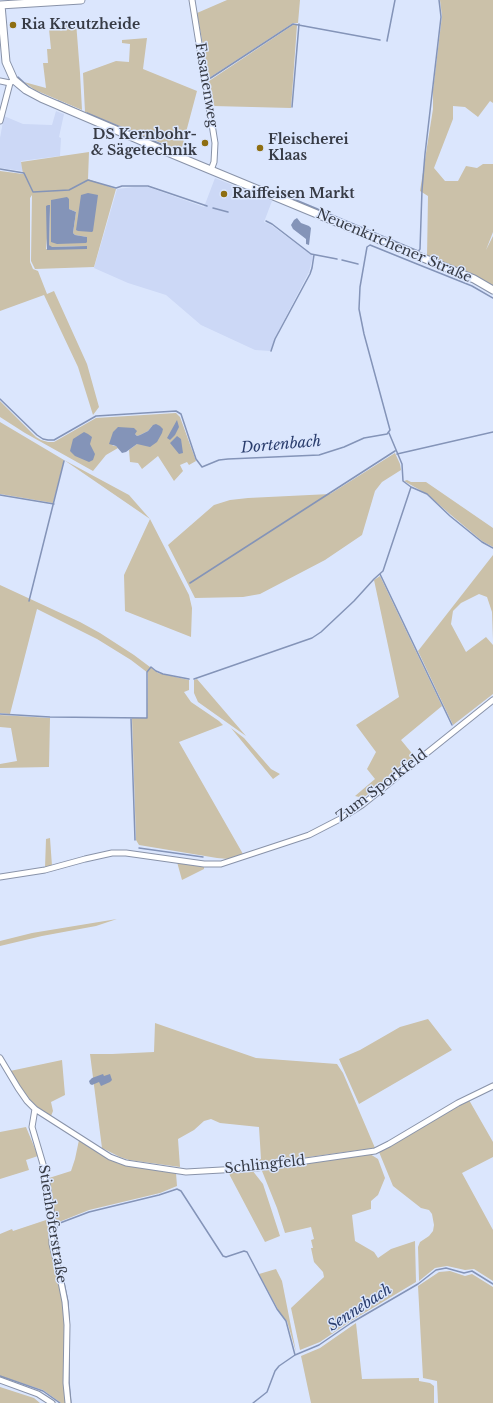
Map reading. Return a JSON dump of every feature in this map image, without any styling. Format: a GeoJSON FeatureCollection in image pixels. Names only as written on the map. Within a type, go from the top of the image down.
{"type":"FeatureCollection","features":[{"type":"Feature","properties":{"kind":"street"},"geometry":{"type":"LineString","coordinates":[[0,3],[81,0]]}},
{"type":"Feature","properties":{"kind":"street","name":"Fasanenweg"},"geometry":{"type":"LineString","coordinates":[[192,0],[215,140],[214,162],[211,170]]}},
{"type":"Feature","properties":{"kind":"street","name":"Neuenkirchener Straße"},"geometry":{"type":"LineString","coordinates":[[0,3],[6,62],[12,82],[41,98],[474,279],[493,290]]}},
{"type":"Feature","properties":{"kind":"street"},"geometry":{"type":"LineString","coordinates":[[0,81],[12,82],[0,121]]}},
{"type":"Feature","properties":{"kind":"street","name":"Zum Sporkfeld"},"geometry":{"type":"LineString","coordinates":[[0,877],[45,870],[85,858],[112,853],[126,853],[204,864],[221,864],[309,835],[340,819],[362,805],[493,700]]}},
{"type":"Feature","properties":{"kind":"street"},"geometry":{"type":"LineString","coordinates":[[0,1058],[18,1088],[35,1109]]}},
{"type":"Feature","properties":{"kind":"street","name":"Schlingfeld"},"geometry":{"type":"LineString","coordinates":[[35,1109],[110,1157],[126,1163],[186,1172],[257,1168],[375,1151],[458,1103],[493,1086]]}},
{"type":"Feature","properties":{"kind":"street","name":"Stienhöferstraße"},"geometry":{"type":"LineString","coordinates":[[35,1109],[32,1127],[45,1171],[52,1216],[52,1244],[60,1272],[65,1302],[67,1325],[66,1377],[68,1403]]}},
{"type":"Feature","properties":{"kind":"street"},"geometry":{"type":"LineString","coordinates":[[0,1380],[30,1391],[52,1403]]}},
{"type":"Feature","properties":{"kind":"shaded area"},"geometry":{"type":"Polygon","coordinates":[[[227,0],[300,0],[298,23],[293,23],[209,78],[197,13],[227,0]]]}},
{"type":"Feature","properties":{"kind":"shaded area"},"geometry":{"type":"Polygon","coordinates":[[[440,0],[493,0],[493,103],[490,101],[478,117],[465,107],[453,106],[453,119],[434,168],[445,181],[458,181],[466,166],[477,168],[483,164],[493,164],[493,232],[486,250],[493,236],[493,286],[427,257],[428,196],[420,191],[433,109],[433,90],[442,16],[440,0]]]}},
{"type":"Feature","properties":{"kind":"shaded area"},"geometry":{"type":"Polygon","coordinates":[[[76,22],[82,110],[35,90],[24,82],[46,88],[43,63],[48,63],[47,49],[51,49],[49,29],[76,22]]]}},
{"type":"Feature","properties":{"kind":"shaded area"},"geometry":{"type":"Polygon","coordinates":[[[293,25],[297,25],[291,108],[213,106],[209,81],[293,25]]]}},
{"type":"Feature","properties":{"kind":"shaded area"},"geometry":{"type":"Polygon","coordinates":[[[147,38],[143,69],[197,91],[181,151],[85,112],[83,73],[116,61],[129,62],[130,44],[122,43],[122,40],[147,38]]]}},
{"type":"Feature","properties":{"kind":"shaded area"},"geometry":{"type":"Polygon","coordinates":[[[56,111],[64,114],[59,137],[61,138],[60,156],[21,161],[23,171],[0,168],[0,138],[4,116],[23,124],[52,125],[56,111]]]}},
{"type":"Feature","properties":{"kind":"shaded area"},"geometry":{"type":"Polygon","coordinates":[[[89,152],[88,179],[116,189],[94,267],[35,269],[31,261],[32,195],[30,198],[30,262],[33,269],[38,271],[47,294],[54,291],[87,364],[99,407],[93,415],[78,367],[44,295],[0,311],[0,171],[23,174],[21,162],[89,152]],[[69,199],[51,242],[87,237],[75,235],[73,233],[76,212],[69,209],[69,199]],[[50,206],[46,249],[87,246],[51,247],[49,245],[50,206]]]}},
{"type":"Feature","properties":{"kind":"shaded area"},"geometry":{"type":"Polygon","coordinates":[[[215,178],[272,201],[264,222],[271,225],[313,256],[309,272],[279,330],[270,351],[255,350],[201,325],[166,295],[128,283],[94,268],[117,189],[148,187],[204,207],[215,178]]]}},
{"type":"Feature","properties":{"kind":"shaded area"},"geometry":{"type":"Polygon","coordinates":[[[88,193],[98,195],[93,231],[78,231],[76,230],[81,195],[88,193]]]}},
{"type":"Feature","properties":{"kind":"shaded area"},"geometry":{"type":"Polygon","coordinates":[[[67,197],[69,199],[69,209],[76,212],[73,233],[75,235],[87,237],[86,243],[57,244],[51,242],[51,200],[67,197]]]}},
{"type":"Feature","properties":{"kind":"shaded area"},"geometry":{"type":"Polygon","coordinates":[[[50,205],[49,245],[52,247],[87,246],[87,249],[47,250],[46,206],[50,205]]]}},
{"type":"Feature","properties":{"kind":"shaded area"},"geometry":{"type":"Polygon","coordinates":[[[297,218],[301,223],[311,228],[309,245],[306,244],[306,239],[293,229],[291,225],[297,218]]]}},
{"type":"Feature","properties":{"kind":"shaded area"},"geometry":{"type":"Polygon","coordinates":[[[0,401],[36,437],[48,442],[54,442],[96,418],[176,413],[180,417],[196,461],[189,465],[187,462],[180,465],[183,471],[174,481],[158,456],[142,469],[138,463],[130,462],[129,450],[137,444],[142,444],[153,425],[148,431],[137,436],[135,434],[112,446],[116,446],[118,448],[106,455],[93,471],[25,433],[0,417],[0,401]]]}},
{"type":"Feature","properties":{"kind":"shaded area"},"geometry":{"type":"Polygon","coordinates":[[[177,420],[179,427],[175,435],[170,440],[167,438],[177,420]]]}},
{"type":"Feature","properties":{"kind":"shaded area"},"geometry":{"type":"Polygon","coordinates":[[[0,422],[64,460],[53,503],[0,494],[0,422]]]}},
{"type":"Feature","properties":{"kind":"shaded area"},"geometry":{"type":"Polygon","coordinates":[[[156,424],[163,429],[162,433],[157,442],[150,447],[137,444],[126,452],[122,453],[116,446],[109,444],[113,432],[118,427],[134,428],[137,431],[135,434],[137,436],[148,431],[153,425],[156,424]]]}},
{"type":"Feature","properties":{"kind":"shaded area"},"geometry":{"type":"Polygon","coordinates":[[[84,432],[92,437],[90,444],[95,454],[93,460],[89,462],[75,456],[70,451],[73,439],[84,432]]]}},
{"type":"Feature","properties":{"kind":"shaded area"},"geometry":{"type":"Polygon","coordinates":[[[177,436],[181,439],[183,453],[179,454],[170,443],[177,436]]]}},
{"type":"Feature","properties":{"kind":"shaded area"},"geometry":{"type":"Polygon","coordinates":[[[395,453],[401,470],[382,482],[375,491],[362,535],[325,560],[260,594],[243,597],[195,598],[168,545],[214,505],[230,500],[248,498],[330,494],[395,453]]]}},
{"type":"Feature","properties":{"kind":"shaded area"},"geometry":{"type":"Polygon","coordinates":[[[64,460],[129,495],[150,519],[64,460]]]}},
{"type":"Feature","properties":{"kind":"shaded area"},"geometry":{"type":"Polygon","coordinates":[[[407,480],[411,482],[426,482],[493,528],[493,547],[482,541],[427,494],[404,481],[407,480]]]}},
{"type":"Feature","properties":{"kind":"shaded area"},"geometry":{"type":"Polygon","coordinates":[[[150,519],[189,595],[192,608],[191,637],[125,611],[124,575],[150,519]]]}},
{"type":"Feature","properties":{"kind":"shaded area"},"geometry":{"type":"Polygon","coordinates":[[[493,555],[493,640],[492,612],[487,597],[479,594],[461,603],[453,611],[451,624],[466,652],[486,637],[493,645],[493,694],[453,725],[418,651],[493,555]]]}},
{"type":"Feature","properties":{"kind":"shaded area"},"geometry":{"type":"Polygon","coordinates":[[[380,576],[442,706],[401,740],[415,757],[363,798],[355,796],[375,779],[367,769],[376,752],[356,725],[399,697],[374,580],[380,576]]]}},
{"type":"Feature","properties":{"kind":"shaded area"},"geometry":{"type":"Polygon","coordinates":[[[0,585],[80,622],[100,633],[158,673],[189,680],[189,690],[184,692],[191,702],[223,725],[179,742],[243,854],[228,859],[139,845],[136,840],[132,718],[147,718],[148,673],[131,660],[97,639],[37,609],[10,714],[0,713],[0,585]]]}},
{"type":"Feature","properties":{"kind":"shaded area"},"geometry":{"type":"Polygon","coordinates":[[[197,679],[246,736],[198,702],[194,693],[194,680],[197,679]]]}},
{"type":"Feature","properties":{"kind":"shaded area"},"geometry":{"type":"Polygon","coordinates":[[[0,715],[50,718],[49,767],[0,768],[0,764],[17,761],[11,728],[0,727],[0,715]]]}},
{"type":"Feature","properties":{"kind":"shaded area"},"geometry":{"type":"Polygon","coordinates":[[[231,728],[244,738],[271,769],[280,774],[273,779],[231,728]]]}},
{"type":"Feature","properties":{"kind":"shaded area"},"geometry":{"type":"Polygon","coordinates":[[[50,838],[52,866],[45,868],[46,839],[50,838]]]}},
{"type":"Feature","properties":{"kind":"shaded area"},"geometry":{"type":"Polygon","coordinates":[[[177,862],[204,866],[204,869],[182,880],[177,862]]]}},
{"type":"Feature","properties":{"kind":"shaded area"},"geometry":{"type":"Polygon","coordinates":[[[117,919],[96,926],[42,936],[0,946],[0,941],[32,933],[117,919]]]}},
{"type":"Feature","properties":{"kind":"shaded area"},"geometry":{"type":"Polygon","coordinates":[[[428,1019],[452,1050],[359,1104],[339,1059],[360,1050],[400,1027],[428,1019]]]}},
{"type":"Feature","properties":{"kind":"shaded area"},"geometry":{"type":"Polygon","coordinates":[[[155,1023],[256,1058],[337,1064],[343,1073],[375,1148],[250,1165],[261,1159],[259,1127],[220,1123],[211,1119],[204,1121],[194,1130],[178,1139],[180,1167],[129,1160],[102,1148],[90,1054],[154,1052],[155,1023]]]}},
{"type":"Feature","properties":{"kind":"shaded area"},"geometry":{"type":"Polygon","coordinates":[[[62,1060],[65,1095],[51,1102],[53,1111],[51,1116],[36,1107],[20,1088],[10,1071],[62,1060]]]}},
{"type":"Feature","properties":{"kind":"shaded area"},"geometry":{"type":"Polygon","coordinates":[[[103,1074],[104,1076],[110,1074],[112,1080],[101,1086],[99,1082],[92,1085],[90,1084],[89,1081],[92,1078],[103,1074]]]}},
{"type":"Feature","properties":{"kind":"shaded area"},"geometry":{"type":"Polygon","coordinates":[[[469,1100],[493,1142],[493,1157],[462,1173],[493,1230],[493,1281],[474,1269],[465,1270],[447,1266],[435,1268],[419,1281],[418,1247],[420,1242],[429,1236],[433,1231],[434,1225],[432,1214],[429,1210],[421,1208],[393,1186],[379,1152],[469,1100]]]}},
{"type":"Feature","properties":{"kind":"shaded area"},"geometry":{"type":"Polygon","coordinates":[[[26,1127],[38,1156],[26,1160],[29,1170],[0,1179],[0,1132],[26,1127]]]}},
{"type":"Feature","properties":{"kind":"shaded area"},"geometry":{"type":"Polygon","coordinates":[[[79,1140],[117,1163],[127,1166],[176,1173],[177,1186],[160,1193],[89,1210],[59,1222],[55,1227],[53,1197],[49,1178],[71,1171],[79,1140]]]}},
{"type":"Feature","properties":{"kind":"shaded area"},"geometry":{"type":"Polygon","coordinates":[[[370,1154],[378,1159],[385,1178],[378,1195],[371,1201],[371,1209],[352,1215],[355,1241],[374,1252],[378,1258],[391,1249],[415,1241],[416,1282],[351,1321],[320,1342],[300,1350],[291,1308],[324,1277],[323,1272],[314,1262],[311,1240],[314,1239],[311,1227],[285,1233],[262,1171],[264,1169],[370,1154]]]}},
{"type":"Feature","properties":{"kind":"shaded area"},"geometry":{"type":"Polygon","coordinates":[[[252,1170],[263,1184],[280,1236],[265,1242],[228,1172],[252,1170]]]}},
{"type":"Feature","properties":{"kind":"shaded area"},"geometry":{"type":"Polygon","coordinates":[[[49,1219],[64,1308],[66,1403],[61,1403],[43,1390],[0,1376],[0,1234],[12,1229],[13,1231],[49,1219]]]}},
{"type":"Feature","properties":{"kind":"shaded area"},"geometry":{"type":"Polygon","coordinates":[[[276,1269],[282,1281],[296,1352],[287,1321],[281,1315],[259,1274],[276,1269]]]}},
{"type":"Feature","properties":{"kind":"shaded area"},"geometry":{"type":"Polygon","coordinates":[[[450,1271],[465,1276],[472,1274],[493,1287],[493,1403],[438,1403],[437,1381],[423,1378],[418,1286],[439,1272],[450,1271]]]}},
{"type":"Feature","properties":{"kind":"shaded area"},"geometry":{"type":"Polygon","coordinates":[[[356,1323],[362,1379],[419,1378],[419,1381],[430,1383],[434,1386],[434,1403],[311,1403],[301,1356],[320,1348],[356,1323]]]}},
{"type":"Feature","properties":{"kind":"shaded area"},"geometry":{"type":"Polygon","coordinates":[[[0,1387],[34,1398],[40,1403],[0,1403],[0,1387]]]}},
{"type":"Feature","properties":{"kind":"waterway"},"geometry":{"type":"LineString","coordinates":[[387,41],[395,0]]}},
{"type":"Feature","properties":{"kind":"waterway"},"geometry":{"type":"LineString","coordinates":[[418,252],[420,249],[425,154],[441,17],[439,0]]}},
{"type":"Feature","properties":{"kind":"waterway"},"geometry":{"type":"LineString","coordinates":[[209,79],[293,24],[380,40]]}},
{"type":"Feature","properties":{"kind":"waterway"},"geometry":{"type":"LineString","coordinates":[[292,107],[299,24]]}},
{"type":"Feature","properties":{"kind":"waterway"},"geometry":{"type":"LineString","coordinates":[[18,77],[31,89]]}},
{"type":"Feature","properties":{"kind":"waterway"},"geometry":{"type":"LineString","coordinates":[[58,101],[80,111]]}},
{"type":"Feature","properties":{"kind":"waterway"},"geometry":{"type":"LineString","coordinates":[[87,113],[175,150]]}},
{"type":"Feature","properties":{"kind":"waterway"},"geometry":{"type":"LineString","coordinates":[[0,169],[24,173],[33,192],[69,190],[88,180],[116,188],[122,186],[148,186],[207,206]]}},
{"type":"Feature","properties":{"kind":"waterway"},"geometry":{"type":"LineString","coordinates":[[272,190],[418,251]]}},
{"type":"Feature","properties":{"kind":"waterway"},"geometry":{"type":"LineString","coordinates":[[213,208],[228,212]]}},
{"type":"Feature","properties":{"kind":"waterway"},"geometry":{"type":"LineString","coordinates":[[266,221],[311,254],[337,259]]}},
{"type":"Feature","properties":{"kind":"waterway","name":"Dortenbach"},"geometry":{"type":"LineString","coordinates":[[0,399],[37,435],[48,440],[54,440],[96,416],[176,411],[181,414],[196,459],[202,467],[219,460],[228,459],[319,455],[344,447],[364,438],[387,434],[390,430],[364,334],[359,309],[360,287],[367,247],[370,245],[472,286],[493,298]]}},
{"type":"Feature","properties":{"kind":"waterway"},"geometry":{"type":"LineString","coordinates":[[271,351],[275,339],[310,274],[314,255]]}},
{"type":"Feature","properties":{"kind":"waterway"},"geometry":{"type":"LineString","coordinates":[[342,260],[358,264]]}},
{"type":"Feature","properties":{"kind":"waterway"},"geometry":{"type":"LineString","coordinates":[[397,454],[493,432]]}},
{"type":"Feature","properties":{"kind":"waterway"},"geometry":{"type":"LineString","coordinates":[[194,679],[312,638],[321,632],[354,601],[383,571],[411,487],[403,481],[402,464],[389,433]]}},
{"type":"Feature","properties":{"kind":"waterway"},"geometry":{"type":"LineString","coordinates":[[190,583],[395,451]]}},
{"type":"Feature","properties":{"kind":"waterway"},"geometry":{"type":"LineString","coordinates":[[29,601],[64,461]]}},
{"type":"Feature","properties":{"kind":"waterway"},"geometry":{"type":"LineString","coordinates":[[411,487],[427,494],[450,516],[482,542],[493,548]]}},
{"type":"Feature","properties":{"kind":"waterway"},"geometry":{"type":"LineString","coordinates":[[0,495],[54,504]]}},
{"type":"Feature","properties":{"kind":"waterway"},"geometry":{"type":"LineString","coordinates":[[380,574],[452,725]]}},
{"type":"Feature","properties":{"kind":"waterway"},"geometry":{"type":"LineString","coordinates":[[0,714],[50,717],[147,718],[147,672],[151,667],[163,674],[189,679]]}},
{"type":"Feature","properties":{"kind":"waterway"},"geometry":{"type":"LineString","coordinates":[[131,718],[135,840]]}},
{"type":"Feature","properties":{"kind":"waterway"},"geometry":{"type":"LineString","coordinates":[[139,848],[203,857]]}},
{"type":"Feature","properties":{"kind":"waterway"},"geometry":{"type":"LineString","coordinates":[[54,1232],[60,1223],[89,1212],[159,1195],[177,1189],[181,1191],[223,1256],[226,1257],[244,1251],[247,1252],[277,1309],[286,1321],[295,1355]]}},
{"type":"Feature","properties":{"kind":"waterway"},"geometry":{"type":"LineString","coordinates":[[54,1234],[68,1302],[69,1382],[71,1403]]}},
{"type":"Feature","properties":{"kind":"waterway","name":"Sennebach"},"geometry":{"type":"LineString","coordinates":[[253,1403],[267,1392],[275,1371],[279,1366],[295,1355],[319,1345],[351,1323],[418,1284],[436,1270],[446,1268],[464,1273],[472,1271],[493,1284]]}},
{"type":"Feature","properties":{"kind":"waterway"},"geometry":{"type":"LineString","coordinates":[[0,1376],[43,1391],[60,1403]]}},
{"type":"Feature","properties":{"kind":"place","name":"Ria Kreutzheide"},"geometry":{"type":"Point","coordinates":[13,25]}},
{"type":"Feature","properties":{"kind":"place","name":"DS Kernbohr- & Sägetechnik"},"geometry":{"type":"Point","coordinates":[205,143]}},
{"type":"Feature","properties":{"kind":"place","name":"Fleischerei Klaas"},"geometry":{"type":"Point","coordinates":[260,148]}},
{"type":"Feature","properties":{"kind":"place","name":"Raiffeisen Markt"},"geometry":{"type":"Point","coordinates":[224,194]}}]}
